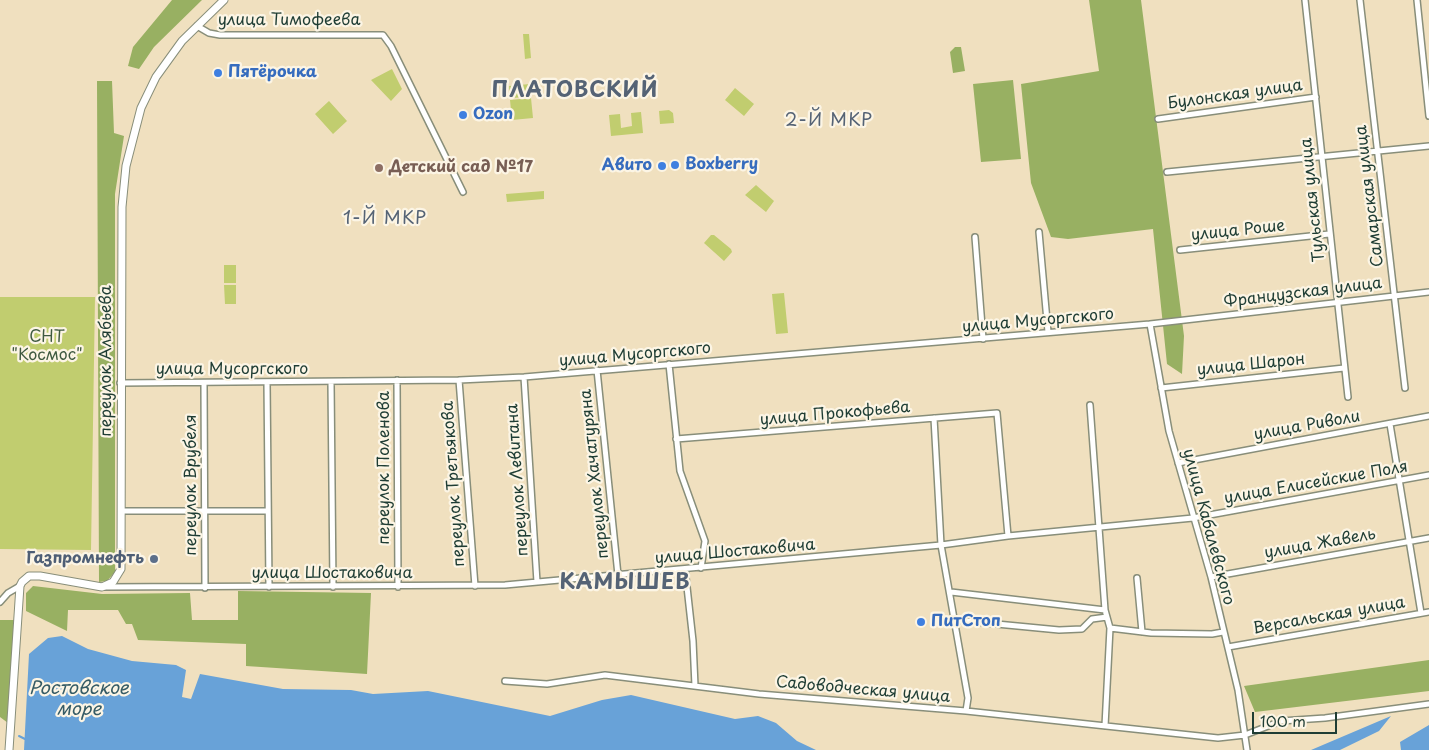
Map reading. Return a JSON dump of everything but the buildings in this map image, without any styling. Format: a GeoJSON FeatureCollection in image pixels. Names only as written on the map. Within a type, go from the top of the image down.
{"type":"FeatureCollection","features":[{"type":"Feature","properties":{"kind":"main road","name":"переулок Алябьева"},"geometry":{"type":"LineString","coordinates":[[102,587],[113,582],[121,569],[120,383],[122,207],[126,166],[134,127],[156,77],[173,52],[224,0]]}},
{"type":"Feature","properties":{"kind":"main road"},"geometry":{"type":"LineString","coordinates":[[9,750],[20,586],[25,578],[34,575],[102,587]]}},
{"type":"Feature","properties":{"kind":"street","name":"Тульская улица"},"geometry":{"type":"LineString","coordinates":[[1305,0],[1316,97],[1320,157],[1348,397]]}},
{"type":"Feature","properties":{"kind":"street","name":"Самарская улица"},"geometry":{"type":"LineString","coordinates":[[1360,0],[1376,151],[1405,388]]}},
{"type":"Feature","properties":{"kind":"street"},"geometry":{"type":"LineString","coordinates":[[1417,0],[1429,116]]}},
{"type":"Feature","properties":{"kind":"street","name":"улица Тимофеева"},"geometry":{"type":"LineString","coordinates":[[197,26],[209,33],[220,35],[383,35],[391,46],[464,192]]}},
{"type":"Feature","properties":{"kind":"street","name":"Булонская улица"},"geometry":{"type":"LineString","coordinates":[[1158,119],[1316,97]]}},
{"type":"Feature","properties":{"kind":"street"},"geometry":{"type":"LineString","coordinates":[[1167,172],[1429,146]]}},
{"type":"Feature","properties":{"kind":"street"},"geometry":{"type":"LineString","coordinates":[[1039,232],[1048,332]]}},
{"type":"Feature","properties":{"kind":"street","name":"улица Роше"},"geometry":{"type":"LineString","coordinates":[[1180,250],[1329,234]]}},
{"type":"Feature","properties":{"kind":"street"},"geometry":{"type":"LineString","coordinates":[[975,237],[982,339]]}},
{"type":"Feature","properties":{"kind":"street","name":"Французская улица"},"geometry":{"type":"LineString","coordinates":[[1150,324],[1337,301],[1429,292]]}},
{"type":"Feature","properties":{"kind":"street","name":"улица Мусоргского"},"geometry":{"type":"LineString","coordinates":[[120,383],[330,382],[524,377],[1150,324]]}},
{"type":"Feature","properties":{"kind":"street","name":"улица Кабалевского"},"geometry":{"type":"LineString","coordinates":[[1150,324],[1169,430],[1193,518],[1213,576],[1223,632],[1231,646],[1247,750]]}},
{"type":"Feature","properties":{"kind":"street"},"geometry":{"type":"LineString","coordinates":[[669,364],[680,471],[705,541],[701,568]]}},
{"type":"Feature","properties":{"kind":"street","name":"улица Шарон"},"geometry":{"type":"LineString","coordinates":[[1161,388],[1344,368]]}},
{"type":"Feature","properties":{"kind":"street","name":"переулок Хачатуряна"},"geometry":{"type":"LineString","coordinates":[[597,370],[618,575]]}},
{"type":"Feature","properties":{"kind":"street","name":"переулок Левитана"},"geometry":{"type":"LineString","coordinates":[[524,377],[536,582]]}},
{"type":"Feature","properties":{"kind":"street","name":"переулок Поленова"},"geometry":{"type":"LineString","coordinates":[[397,380],[398,587]]}},
{"type":"Feature","properties":{"kind":"street","name":"переулок Третьякова"},"geometry":{"type":"LineString","coordinates":[[459,380],[475,586]]}},
{"type":"Feature","properties":{"kind":"street"},"geometry":{"type":"LineString","coordinates":[[267,382],[269,587]]}},
{"type":"Feature","properties":{"kind":"street"},"geometry":{"type":"LineString","coordinates":[[330,382],[332,587]]}},
{"type":"Feature","properties":{"kind":"street","name":"переулок Врубеля"},"geometry":{"type":"LineString","coordinates":[[204,383],[205,588]]}},
{"type":"Feature","properties":{"kind":"street"},"geometry":{"type":"LineString","coordinates":[[1090,405],[1105,610],[1110,628],[1105,726]]}},
{"type":"Feature","properties":{"kind":"street","name":"улица Прокофьева"},"geometry":{"type":"LineString","coordinates":[[676,439],[996,413],[1008,536]]}},
{"type":"Feature","properties":{"kind":"street","name":"улица Риволи"},"geometry":{"type":"LineString","coordinates":[[1178,463],[1190,459],[1429,416]]}},
{"type":"Feature","properties":{"kind":"street"},"geometry":{"type":"LineString","coordinates":[[934,418],[941,545],[951,592],[968,698],[966,711]]}},
{"type":"Feature","properties":{"kind":"street"},"geometry":{"type":"LineString","coordinates":[[1390,424],[1421,614]]}},
{"type":"Feature","properties":{"kind":"street","name":"улица Елисейские Поля"},"geometry":{"type":"LineString","coordinates":[[1193,518],[1429,476]]}},
{"type":"Feature","properties":{"kind":"street"},"geometry":{"type":"LineString","coordinates":[[121,511],[268,511]]}},
{"type":"Feature","properties":{"kind":"street","name":"улица Шостаковича"},"geometry":{"type":"LineString","coordinates":[[102,587],[475,586],[701,568],[1193,518]]}},
{"type":"Feature","properties":{"kind":"street","name":"улица Жавель"},"geometry":{"type":"LineString","coordinates":[[1213,576],[1429,538]]}},
{"type":"Feature","properties":{"kind":"street"},"geometry":{"type":"LineString","coordinates":[[684,569],[694,641],[695,686]]}},
{"type":"Feature","properties":{"kind":"street"},"geometry":{"type":"LineString","coordinates":[[1138,578],[1142,632]]}},
{"type":"Feature","properties":{"kind":"street"},"geometry":{"type":"LineString","coordinates":[[0,602],[8,593],[20,586]]}},
{"type":"Feature","properties":{"kind":"street"},"geometry":{"type":"LineString","coordinates":[[951,592],[1105,610]]}},
{"type":"Feature","properties":{"kind":"street","name":"Версальская улица"},"geometry":{"type":"LineString","coordinates":[[1231,646],[1429,612]]}},
{"type":"Feature","properties":{"kind":"street"},"geometry":{"type":"LineString","coordinates":[[955,620],[1059,630],[1082,629],[1092,618],[1107,617]]}},
{"type":"Feature","properties":{"kind":"street"},"geometry":{"type":"LineString","coordinates":[[1110,628],[1142,632],[1212,634],[1223,632]]}},
{"type":"Feature","properties":{"kind":"street","name":"Садоводческая улица"},"geometry":{"type":"LineString","coordinates":[[506,681],[547,684],[605,676],[759,694],[966,711],[1218,738],[1245,735],[1280,721],[1325,718],[1429,704]]}},
{"type":"Feature","properties":{"kind":"green space"},"geometry":{"type":"Polygon","coordinates":[[[172,0],[202,0],[154,47],[139,69],[128,66],[133,47],[172,0]]]}},
{"type":"Feature","properties":{"kind":"green space"},"geometry":{"type":"Polygon","coordinates":[[[1089,0],[1141,0],[1184,336],[1182,374],[1167,364],[1153,229],[1068,239],[1051,237],[1031,183],[1021,84],[1099,71],[1089,0]]]}},
{"type":"Feature","properties":{"kind":"green space"},"geometry":{"type":"Polygon","coordinates":[[[523,34],[529,34],[531,58],[525,59],[523,34]]]}},
{"type":"Feature","properties":{"kind":"green space"},"geometry":{"type":"Polygon","coordinates":[[[955,47],[961,47],[965,71],[953,73],[950,52],[955,47]]]}},
{"type":"Feature","properties":{"kind":"green space"},"geometry":{"type":"Polygon","coordinates":[[[392,69],[402,89],[391,101],[371,80],[392,69]]]}},
{"type":"Feature","properties":{"kind":"green space"},"geometry":{"type":"Polygon","coordinates":[[[1013,80],[1021,159],[981,162],[973,84],[1013,80]]]}},
{"type":"Feature","properties":{"kind":"green space"},"geometry":{"type":"Polygon","coordinates":[[[97,81],[112,81],[114,133],[124,136],[115,194],[115,572],[107,581],[99,582],[97,81]]]}},
{"type":"Feature","properties":{"kind":"green space"},"geometry":{"type":"Polygon","coordinates":[[[530,84],[531,97],[510,98],[509,86],[530,84]]]}},
{"type":"Feature","properties":{"kind":"green space"},"geometry":{"type":"Polygon","coordinates":[[[735,88],[754,104],[744,116],[725,100],[735,88]]]}},
{"type":"Feature","properties":{"kind":"green space"},"geometry":{"type":"Polygon","coordinates":[[[531,98],[533,118],[512,120],[510,100],[531,98]]]}},
{"type":"Feature","properties":{"kind":"green space"},"geometry":{"type":"Polygon","coordinates":[[[329,101],[347,121],[333,134],[315,114],[329,101]]]}},
{"type":"Feature","properties":{"kind":"green space"},"geometry":{"type":"Polygon","coordinates":[[[669,110],[673,113],[674,123],[660,124],[659,111],[669,110]]]}},
{"type":"Feature","properties":{"kind":"green space"},"geometry":{"type":"Polygon","coordinates":[[[641,112],[643,133],[611,136],[609,115],[620,114],[621,128],[632,126],[631,113],[641,112]]]}},
{"type":"Feature","properties":{"kind":"green space"},"geometry":{"type":"Polygon","coordinates":[[[756,185],[774,201],[766,212],[745,195],[756,185]]]}},
{"type":"Feature","properties":{"kind":"green space"},"geometry":{"type":"Polygon","coordinates":[[[544,191],[544,199],[507,202],[506,194],[544,191]]]}},
{"type":"Feature","properties":{"kind":"green space"},"geometry":{"type":"Polygon","coordinates":[[[711,235],[714,235],[731,249],[732,252],[724,261],[704,243],[711,235]]]}},
{"type":"Feature","properties":{"kind":"green space"},"geometry":{"type":"Polygon","coordinates":[[[224,265],[236,265],[236,283],[224,283],[224,265]]]}},
{"type":"Feature","properties":{"kind":"green space"},"geometry":{"type":"Polygon","coordinates":[[[224,285],[236,285],[236,304],[225,304],[224,285]]]}},
{"type":"Feature","properties":{"kind":"green space"},"geometry":{"type":"Polygon","coordinates":[[[784,293],[788,333],[776,334],[772,294],[784,293]]]}},
{"type":"Feature","properties":{"kind":"green space","name":"СНТ \"Космос\""},"geometry":{"type":"Polygon","coordinates":[[[0,297],[95,297],[91,550],[0,549],[0,297]]]}},
{"type":"Feature","properties":{"kind":"green space"},"geometry":{"type":"Polygon","coordinates":[[[33,586],[102,594],[190,593],[192,620],[238,620],[238,591],[371,593],[367,674],[246,666],[246,644],[138,640],[132,624],[126,624],[118,610],[68,610],[67,631],[26,611],[26,593],[33,586]]]}},
{"type":"Feature","properties":{"kind":"green space"},"geometry":{"type":"Polygon","coordinates":[[[0,620],[14,620],[8,723],[0,717],[0,620]]]}},
{"type":"Feature","properties":{"kind":"green space"},"geometry":{"type":"Polygon","coordinates":[[[1429,660],[1429,691],[1255,712],[1244,686],[1429,660]]]}},
{"type":"Feature","properties":{"kind":"water","name":"Ростовское море"},"geometry":{"type":"Polygon","coordinates":[[[62,636],[88,649],[132,661],[176,665],[186,670],[182,697],[191,699],[200,674],[283,689],[351,690],[373,694],[428,691],[550,716],[602,700],[631,695],[735,719],[758,716],[776,723],[797,741],[816,750],[24,750],[29,654],[48,638],[62,636]]]}},
{"type":"Feature","properties":{"kind":"water"},"geometry":{"type":"Polygon","coordinates":[[[1391,716],[1379,731],[1340,750],[1311,750],[1391,716]]]}},
{"type":"Feature","properties":{"kind":"water"},"geometry":{"type":"Polygon","coordinates":[[[1429,725],[1429,750],[1401,750],[1400,742],[1429,725]]]}},
{"type":"Feature","properties":{"kind":"waterway"},"geometry":{"type":"LineString","coordinates":[[19,736],[25,739]]}},
{"type":"Feature","properties":{"kind":"place","name":"Пятёрочка"},"geometry":{"type":"Point","coordinates":[218,73]}},
{"type":"Feature","properties":{"kind":"place","name":"Ozon"},"geometry":{"type":"Point","coordinates":[463,115]}},
{"type":"Feature","properties":{"kind":"place","name":"Boxberry"},"geometry":{"type":"Point","coordinates":[675,165]}},
{"type":"Feature","properties":{"kind":"place","name":"Авито"},"geometry":{"type":"Point","coordinates":[662,166]}},
{"type":"Feature","properties":{"kind":"place","name":"Детский сад №17"},"geometry":{"type":"Point","coordinates":[379,168]}},
{"type":"Feature","properties":{"kind":"place","name":"Газпромнефть"},"geometry":{"type":"Point","coordinates":[154,559]}},
{"type":"Feature","properties":{"kind":"place","name":"ПитСтоп"},"geometry":{"type":"Point","coordinates":[921,622]}},
{"type":"Feature","properties":{"kind":"district","name":"ПЛАТОВСКИЙ"},"geometry":{"type":"Point","coordinates":[575,91]}},
{"type":"Feature","properties":{"kind":"district","name":"2-Й МКР"},"geometry":{"type":"Point","coordinates":[829,121]}},
{"type":"Feature","properties":{"kind":"district","name":"1-Й МКР"},"geometry":{"type":"Point","coordinates":[385,219]}},
{"type":"Feature","properties":{"kind":"district","name":"КАМЫШЕВ"},"geometry":{"type":"Point","coordinates":[625,583]}}]}
